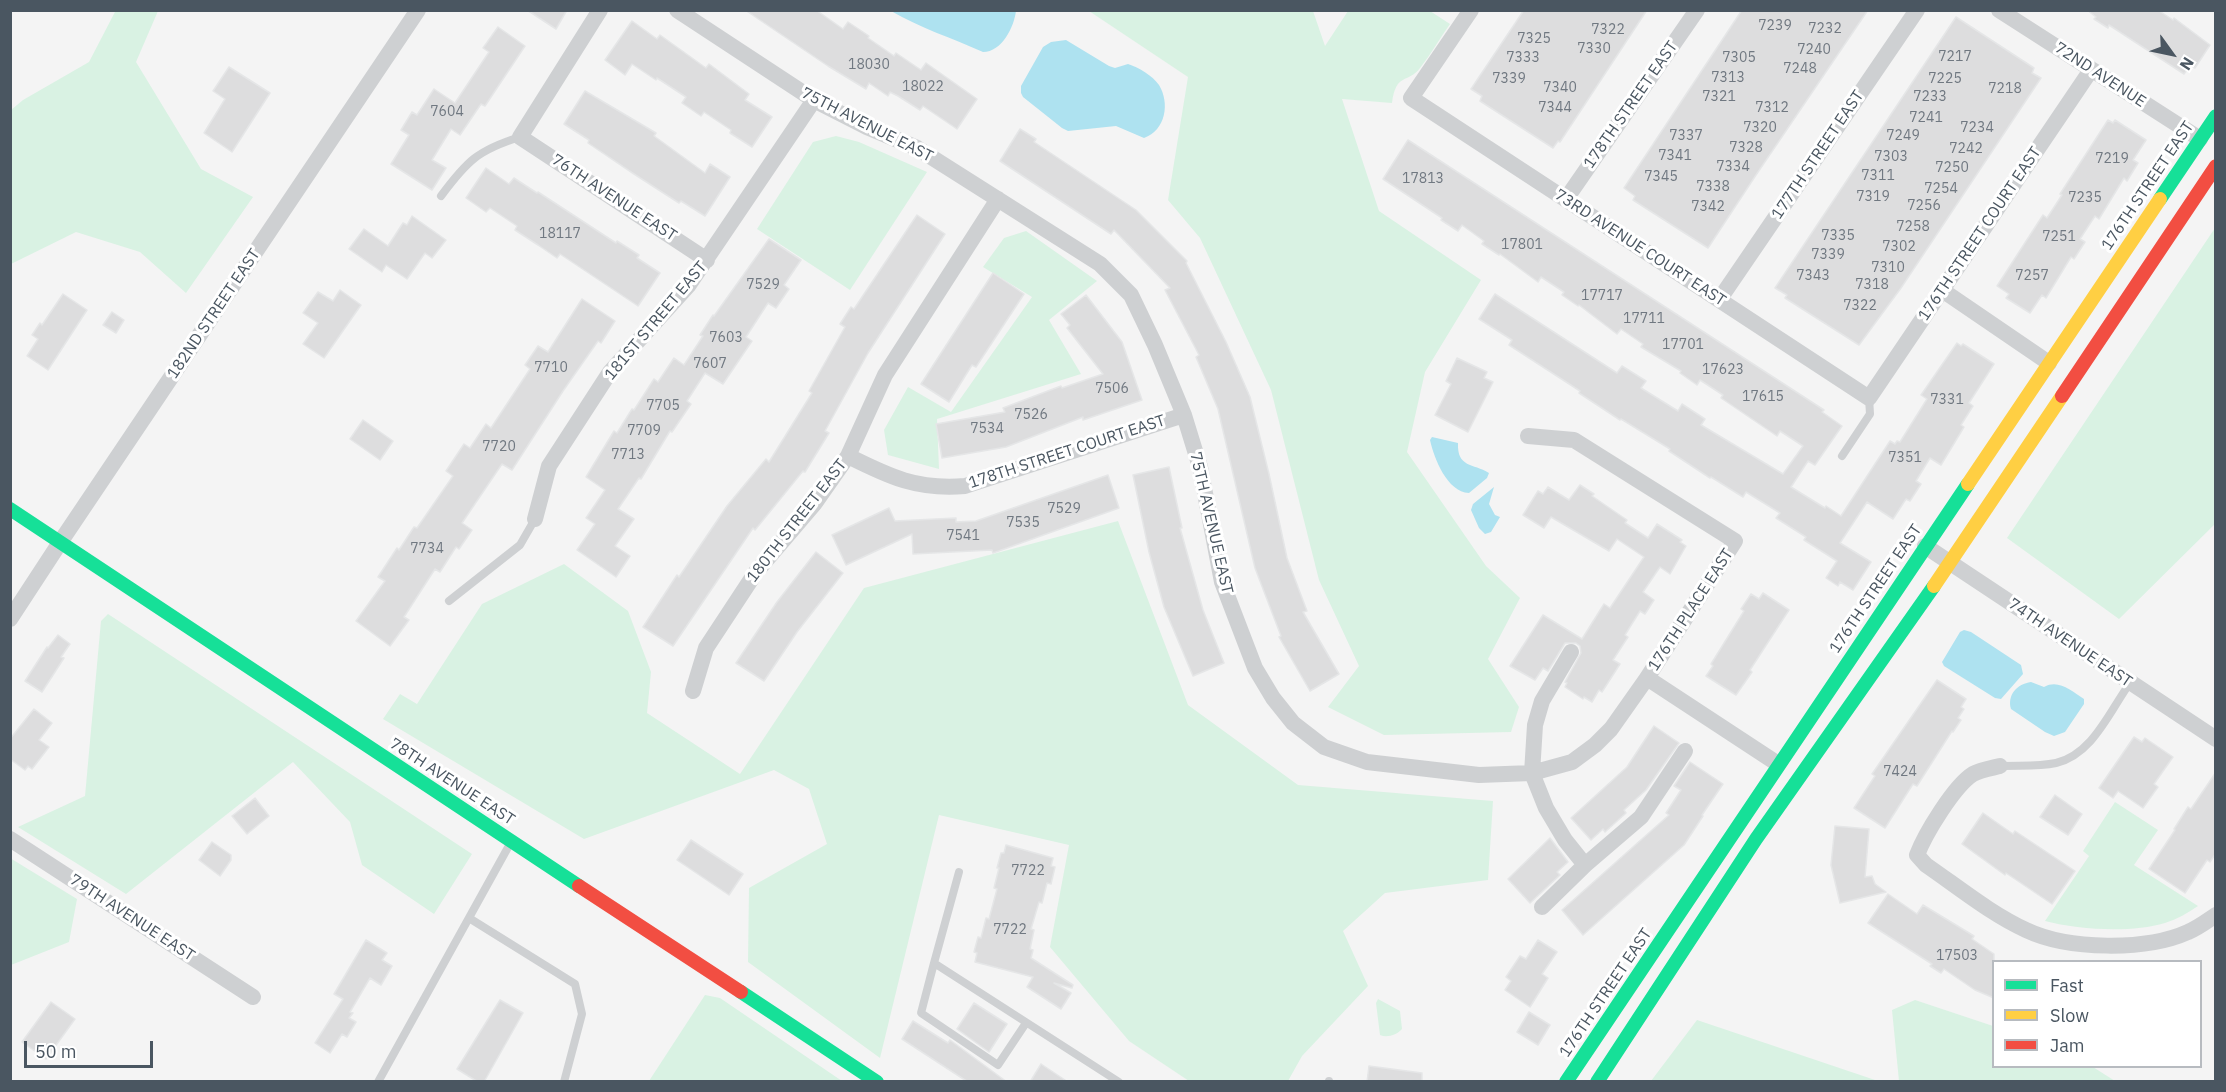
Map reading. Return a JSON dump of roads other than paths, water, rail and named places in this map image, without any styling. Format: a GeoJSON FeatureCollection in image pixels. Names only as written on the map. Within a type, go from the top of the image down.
{"type":"FeatureCollection","features":[{"type":"Feature","properties":{"kind":"main road","name":"176TH STREET EAST"},"geometry":{"type":"LineString","coordinates":[[1566,1082],[2216,116]]}},
{"type":"Feature","properties":{"kind":"main road"},"geometry":{"type":"LineString","coordinates":[[1597,1082],[1756,839],[1950,563],[2216,166]]}},
{"type":"Feature","properties":{"kind":"main road","name":"78TH AVENUE EAST"},"geometry":{"type":"LineString","coordinates":[[10,508],[101,571],[877,1082]]}},
{"type":"Feature","properties":{"kind":"main road"},"geometry":{"type":"LineString","coordinates":[[1756,839],[1782,783],[1778,764]]}},
{"type":"Feature","properties":{"kind":"street","name":"182ND STREET EAST"},"geometry":{"type":"LineString","coordinates":[[10,619],[60,541],[418,10]]}},
{"type":"Feature","properties":{"kind":"street"},"geometry":{"type":"LineString","coordinates":[[520,137],[600,10]]}},
{"type":"Feature","properties":{"kind":"street","name":"75TH AVENUE EAST"},"geometry":{"type":"LineString","coordinates":[[677,10],[814,100],[867,127],[917,148],[998,198],[1100,264],[1131,295],[1184,415],[1200,467],[1222,582],[1256,668],[1273,698],[1293,723],[1324,747],[1367,762],[1479,775],[1532,772],[1572,762],[1595,745],[1611,729],[1647,678]]}},
{"type":"Feature","properties":{"kind":"street","name":"73RD AVENUE COURT EAST"},"geometry":{"type":"LineString","coordinates":[[1471,10],[1411,98],[1869,398]]}},
{"type":"Feature","properties":{"kind":"street","name":"178TH STREET EAST"},"geometry":{"type":"LineString","coordinates":[[1566,200],[1697,10]]}},
{"type":"Feature","properties":{"kind":"street","name":"177TH STREET EAST"},"geometry":{"type":"LineString","coordinates":[[1719,300],[1917,10]]}},
{"type":"Feature","properties":{"kind":"street","name":"72ND AVENUE"},"geometry":{"type":"LineString","coordinates":[[2000,10],[2200,139]]}},
{"type":"Feature","properties":{"kind":"street","name":"176TH STREET COURT EAST"},"geometry":{"type":"LineString","coordinates":[[1869,398],[2091,70]]}},
{"type":"Feature","properties":{"kind":"street","name":"181ST STREET EAST"},"geometry":{"type":"LineString","coordinates":[[535,519],[549,466],[610,372],[688,286],[708,260],[814,100]]}},
{"type":"Feature","properties":{"kind":"street","name":"76TH AVENUE EAST"},"geometry":{"type":"LineString","coordinates":[[520,137],[708,260]]}},
{"type":"Feature","properties":{"kind":"street","name":"180TH STREET EAST"},"geometry":{"type":"LineString","coordinates":[[693,691],[706,648],[756,572],[815,503],[848,456],[885,375],[998,198]]}},
{"type":"Feature","properties":{"kind":"street"},"geometry":{"type":"LineString","coordinates":[[1942,290],[2049,363]]}},
{"type":"Feature","properties":{"kind":"street","name":"178TH STREET COURT EAST"},"geometry":{"type":"LineString","coordinates":[[848,456],[910,483],[939,488],[965,486],[1184,415]]}},
{"type":"Feature","properties":{"kind":"street","name":"176TH PLACE EAST"},"geometry":{"type":"LineString","coordinates":[[1528,436],[1574,440],[1735,541],[1647,678]]}},
{"type":"Feature","properties":{"kind":"street","name":"74TH AVENUE EAST"},"geometry":{"type":"LineString","coordinates":[[1925,546],[2216,739]]}},
{"type":"Feature","properties":{"kind":"street"},"geometry":{"type":"LineString","coordinates":[[1571,652],[1542,701],[1535,725],[1532,772],[1546,808],[1565,840],[1585,864]]}},
{"type":"Feature","properties":{"kind":"street"},"geometry":{"type":"LineString","coordinates":[[1647,678],[1778,764]]}},
{"type":"Feature","properties":{"kind":"street"},"geometry":{"type":"LineString","coordinates":[[1542,906],[1585,864],[1641,817],[1685,751]]}},
{"type":"Feature","properties":{"kind":"street"},"geometry":{"type":"LineString","coordinates":[[2000,766],[1973,774],[1958,788],[1923,839],[1917,855],[1926,865],[1996,913],[2026,930],[2049,939],[2096,945],[2135,944],[2163,940],[2189,932],[2216,915]]}},
{"type":"Feature","properties":{"kind":"street","name":"79TH AVENUE EAST"},"geometry":{"type":"LineString","coordinates":[[10,839],[253,997]]}},
{"type":"Feature","properties":{"kind":"lane"},"geometry":{"type":"LineString","coordinates":[[441,196],[463,167],[473,158],[499,143],[520,137]]}},
{"type":"Feature","properties":{"kind":"lane"},"geometry":{"type":"LineString","coordinates":[[1842,456],[1870,414],[1869,398]]}},
{"type":"Feature","properties":{"kind":"lane"},"geometry":{"type":"LineString","coordinates":[[449,600],[520,545],[535,519]]}},
{"type":"Feature","properties":{"kind":"lane"},"geometry":{"type":"LineString","coordinates":[[2000,766],[2048,764],[2068,759],[2079,753],[2095,737],[2130,683]]}},
{"type":"Feature","properties":{"kind":"lane"},"geometry":{"type":"LineString","coordinates":[[378,1082],[511,841]]}},
{"type":"Feature","properties":{"kind":"lane"},"geometry":{"type":"LineString","coordinates":[[958,872],[921,1013],[998,1065],[1026,1023]]}},
{"type":"Feature","properties":{"kind":"lane"},"geometry":{"type":"LineString","coordinates":[[469,918],[575,984],[582,1014],[564,1082]]}},
{"type":"Feature","properties":{"kind":"lane"},"geometry":{"type":"LineString","coordinates":[[934,963],[1119,1082]]}},
{"type":"Feature","properties":{"kind":"water"},"geometry":{"type":"Polygon","coordinates":[[[891,11],[1016,11],[1006,38],[996,48],[983,52],[891,11]]]}},
{"type":"Feature","properties":{"kind":"water"},"geometry":{"type":"Polygon","coordinates":[[[1066,40],[1109,66],[1115,68],[1128,64],[1153,78],[1162,92],[1165,108],[1157,129],[1144,138],[1116,126],[1068,131],[1023,97],[1021,86],[1043,47],[1051,42],[1066,40]]]}},
{"type":"Feature","properties":{"kind":"water"},"geometry":{"type":"Polygon","coordinates":[[[1432,437],[1458,443],[1458,451],[1463,461],[1489,473],[1487,478],[1469,493],[1454,487],[1438,464],[1430,440],[1432,437]]]}},
{"type":"Feature","properties":{"kind":"water"},"geometry":{"type":"Polygon","coordinates":[[[1494,487],[1489,504],[1495,515],[1500,517],[1491,532],[1485,534],[1479,528],[1471,510],[1473,504],[1494,487]]]}},
{"type":"Feature","properties":{"kind":"water"},"geometry":{"type":"Polygon","coordinates":[[[1964,630],[1971,632],[2021,665],[2023,674],[2001,699],[1995,698],[1944,666],[1942,662],[1960,632],[1964,630]]]}},
{"type":"Feature","properties":{"kind":"water"},"geometry":{"type":"Polygon","coordinates":[[[2031,682],[2044,687],[2060,685],[2084,699],[2084,704],[2065,732],[2054,736],[2011,709],[2010,699],[2014,691],[2021,685],[2031,682]]]}}]}
